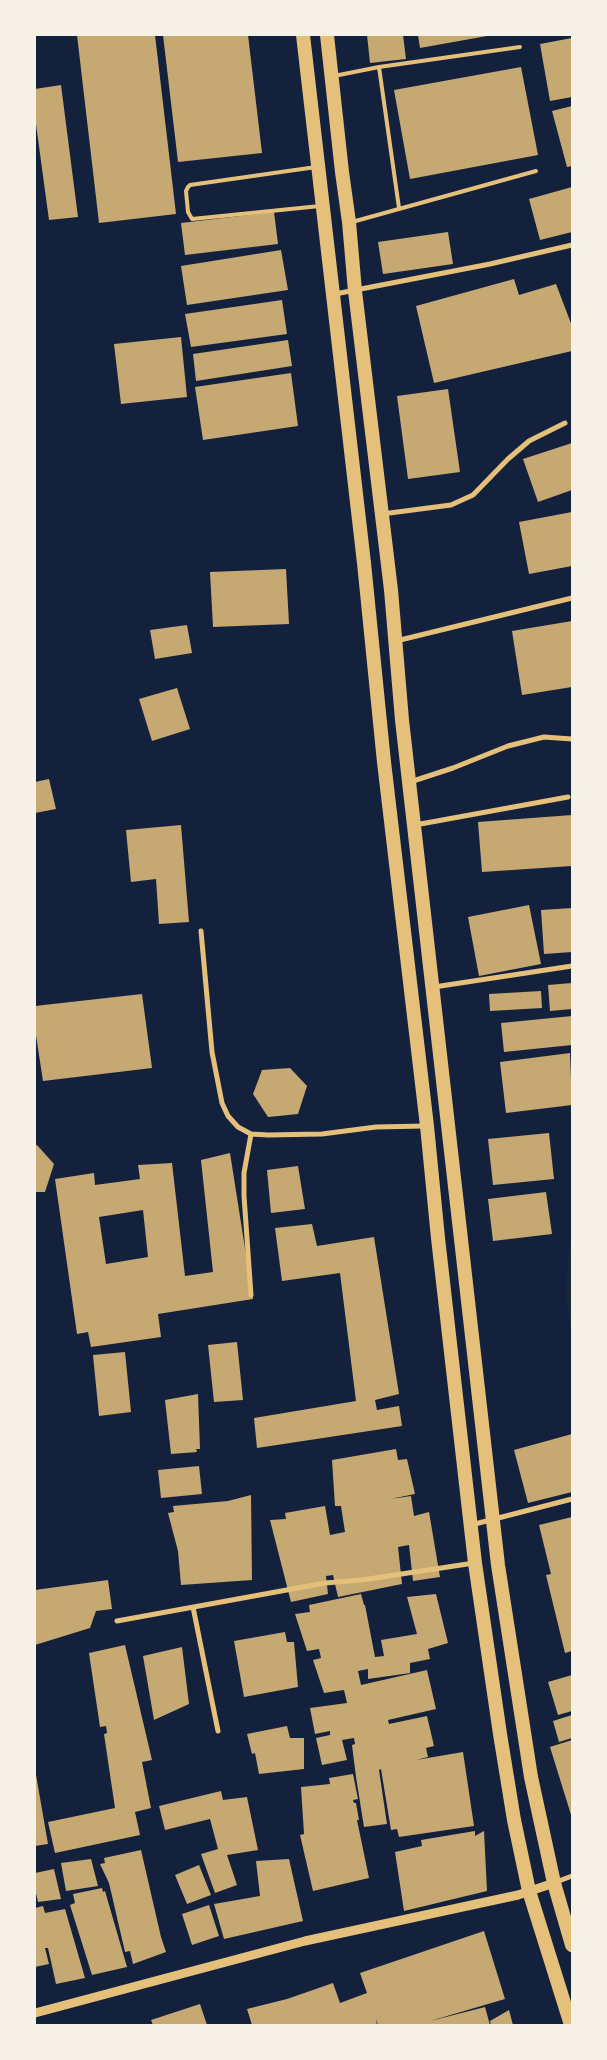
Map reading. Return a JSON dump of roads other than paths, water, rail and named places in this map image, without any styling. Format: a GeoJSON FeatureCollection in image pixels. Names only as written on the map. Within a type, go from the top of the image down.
{"type":"FeatureCollection","features":[{"type":"Feature","properties":{"kind":"highway"},"geometry":{"type":"LineString","coordinates":[[303,35],[364,563],[384,762],[427,1126],[475,1563],[500,1734],[529,1891],[571,2025]]}},
{"type":"Feature","properties":{"kind":"highway"},"geometry":{"type":"LineString","coordinates":[[327,35],[493,1520],[531,1777],[554,1883],[572,1945]]}},
{"type":"Feature","properties":{"kind":"highway"},"geometry":{"type":"LineString","coordinates":[[384,762],[407,759]]}},
{"type":"Feature","properties":{"kind":"street"},"geometry":{"type":"LineString","coordinates":[[332,295],[490,264],[572,244]]}},
{"type":"Feature","properties":{"kind":"street"},"geometry":{"type":"LineString","coordinates":[[382,514],[451,505],[473,495],[508,459],[529,441],[565,423]]}},
{"type":"Feature","properties":{"kind":"street"},"geometry":{"type":"LineString","coordinates":[[395,641],[572,598]]}},
{"type":"Feature","properties":{"kind":"street"},"geometry":{"type":"LineString","coordinates":[[410,782],[453,768],[508,746],[544,737],[572,738]]}},
{"type":"Feature","properties":{"kind":"street"},"geometry":{"type":"LineString","coordinates":[[415,825],[568,797]]}},
{"type":"Feature","properties":{"kind":"street"},"geometry":{"type":"LineString","coordinates":[[200,931],[212,1052],[222,1103],[228,1116],[238,1127],[251,1134],[268,1136],[322,1134],[376,1127],[427,1126]]}},
{"type":"Feature","properties":{"kind":"street"},"geometry":{"type":"LineString","coordinates":[[433,987],[572,966]]}},
{"type":"Feature","properties":{"kind":"street"},"geometry":{"type":"LineString","coordinates":[[251,1134],[244,1173],[251,1295]]}},
{"type":"Feature","properties":{"kind":"street"},"geometry":{"type":"LineString","coordinates":[[471,1525],[572,1499]]}},
{"type":"Feature","properties":{"kind":"street"},"geometry":{"type":"LineString","coordinates":[[117,1621],[325,1583],[362,1580],[475,1563]]}},
{"type":"Feature","properties":{"kind":"street"},"geometry":{"type":"LineString","coordinates":[[193,1607],[218,1731]]}},
{"type":"Feature","properties":{"kind":"street"},"geometry":{"type":"LineString","coordinates":[[35,2013],[305,1941],[529,1891],[572,1876]]}},
{"type":"Feature","properties":{"kind":"lane"},"geometry":{"type":"LineString","coordinates":[[331,76],[520,46]]}},
{"type":"Feature","properties":{"kind":"lane"},"geometry":{"type":"LineString","coordinates":[[379,67],[399,208]]}},
{"type":"Feature","properties":{"kind":"lane"},"geometry":{"type":"LineString","coordinates":[[318,167],[190,185],[186,191],[188,212],[192,219],[323,206]]}},
{"type":"Feature","properties":{"kind":"lane"},"geometry":{"type":"LineString","coordinates":[[349,222],[536,171]]}}]}
